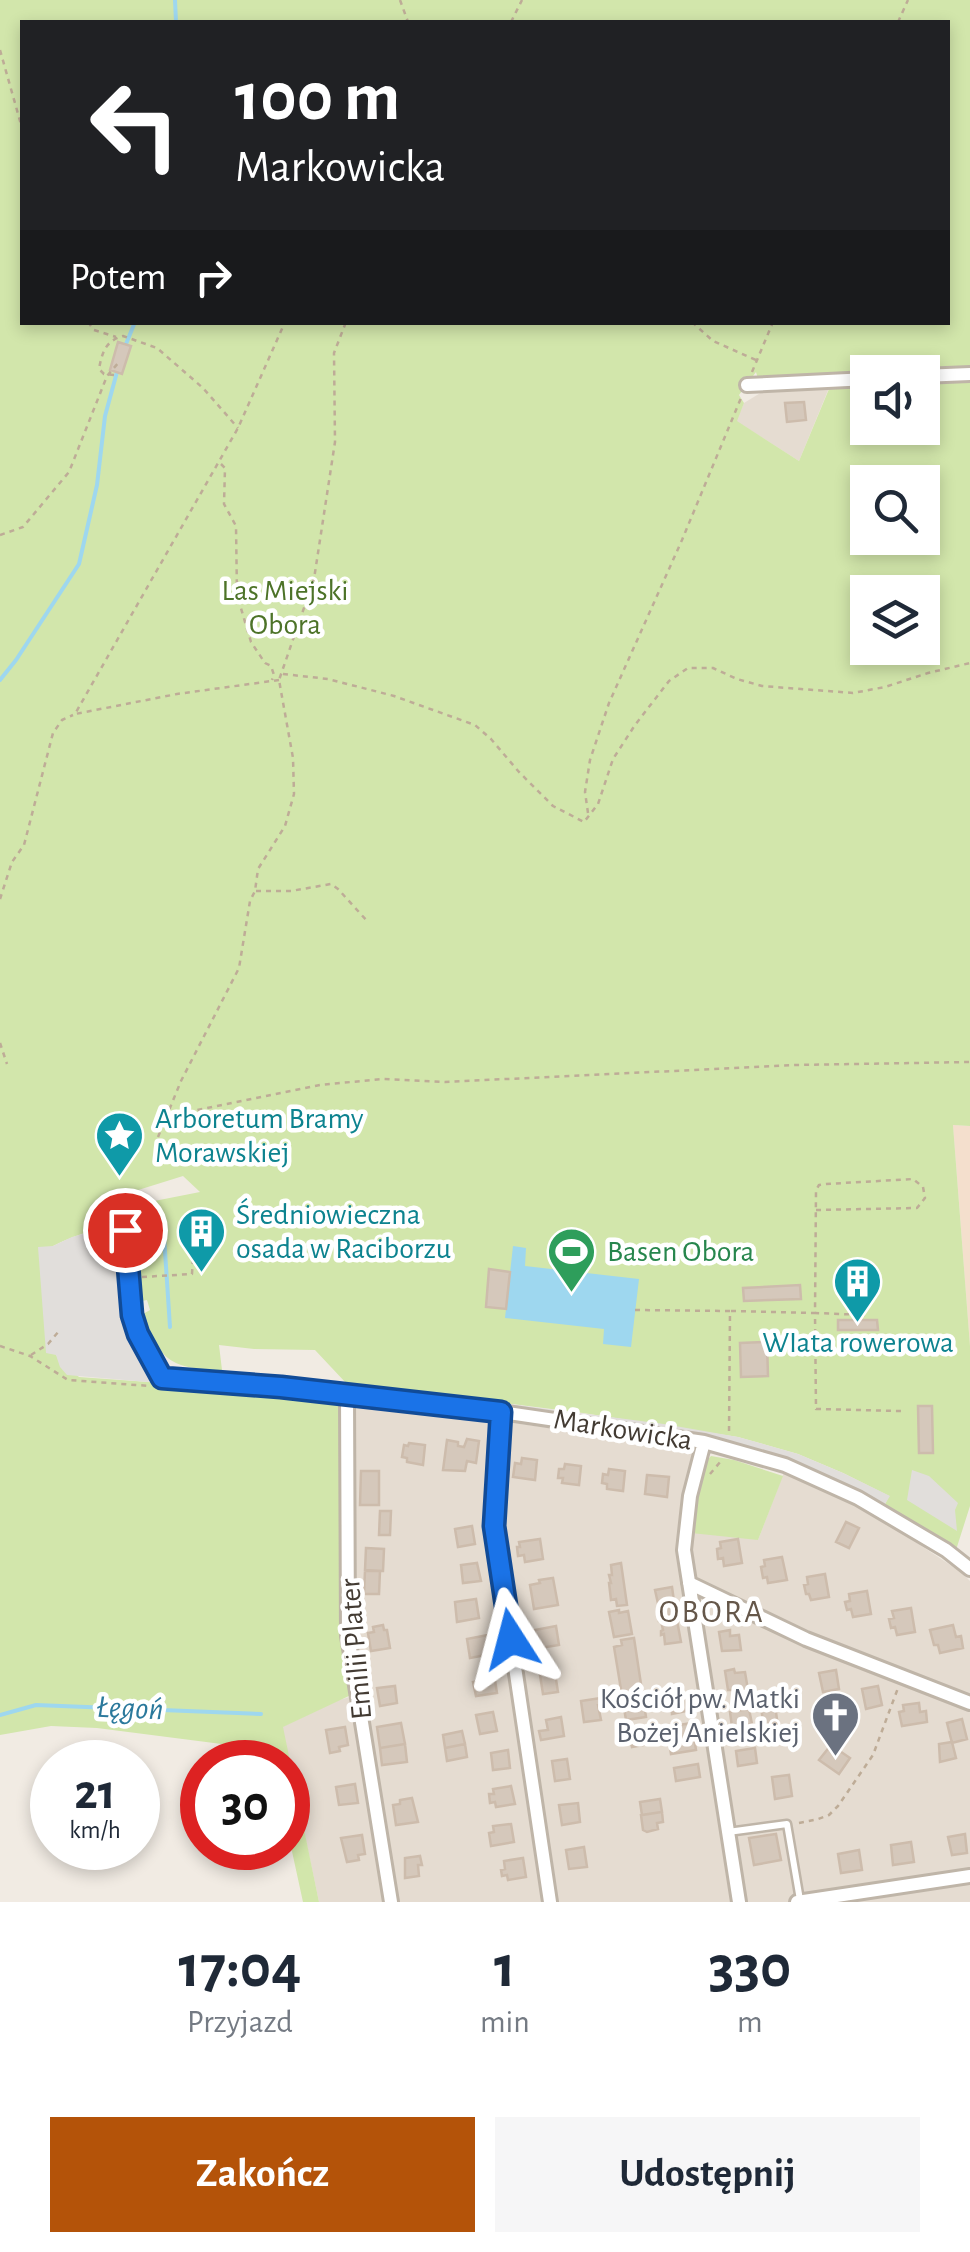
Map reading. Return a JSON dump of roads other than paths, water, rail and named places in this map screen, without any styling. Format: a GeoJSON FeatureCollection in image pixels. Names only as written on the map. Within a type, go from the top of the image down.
{"type":"FeatureCollection","features":[{"type":"Feature","properties":{"kind":"street"},"geometry":{"type":"LineString","coordinates":[[940,375],[970,374]]}},
{"type":"Feature","properties":{"kind":"street"},"geometry":{"type":"LineString","coordinates":[[747,385],[850,380]]}},
{"type":"Feature","properties":{"kind":"street","name":"Markowicka"},"geometry":{"type":"LineString","coordinates":[[125,1230],[132,1315],[162,1378],[501,1412],[704,1442],[785,1466],[858,1498],[946,1550],[970,1569]]}},
{"type":"Feature","properties":{"kind":"street","name":"Emilii Plater"},"geometry":{"type":"LineString","coordinates":[[347,1394],[348,1636],[392,1902]]}},
{"type":"Feature","properties":{"kind":"street"},"geometry":{"type":"LineString","coordinates":[[501,1412],[494,1526],[550,1902]]}},
{"type":"Feature","properties":{"kind":"street"},"geometry":{"type":"LineString","coordinates":[[704,1442],[690,1496],[684,1550],[739,1902]]}},
{"type":"Feature","properties":{"kind":"street"},"geometry":{"type":"LineString","coordinates":[[689,1583],[806,1639],[970,1703]]}},
{"type":"Feature","properties":{"kind":"street"},"geometry":{"type":"LineString","coordinates":[[799,1902],[970,1876]]}},
{"type":"Feature","properties":{"kind":"lane"},"geometry":{"type":"LineString","coordinates":[[728,1832],[788,1824],[799,1902]]}},
{"type":"Feature","properties":{"kind":"water","name":"Basen Obora"},"geometry":{"type":"Polygon","coordinates":[[[513,1246],[526,1248],[525,1266],[639,1279],[631,1347],[603,1344],[604,1329],[505,1318],[513,1246]]]}},
{"type":"Feature","properties":{"kind":"waterway"},"geometry":{"type":"LineString","coordinates":[[175,0],[176,20]]}},
{"type":"Feature","properties":{"kind":"waterway"},"geometry":{"type":"LineString","coordinates":[[126,344],[134,325]]}},
{"type":"Feature","properties":{"kind":"waterway"},"geometry":{"type":"LineString","coordinates":[[0,680],[79,564],[97,485],[105,416],[117,372]]}},
{"type":"Feature","properties":{"kind":"waterway"},"geometry":{"type":"LineString","coordinates":[[164,1236],[170,1327]]}},
{"type":"Feature","properties":{"kind":"waterway","name":"Łęgoń"},"geometry":{"type":"LineString","coordinates":[[0,1715],[36,1705],[261,1714]]}},
{"type":"Feature","properties":{"kind":"place","name":"Arboretum Bramy Morawskiej"},"geometry":{"type":"Point","coordinates":[120,1178]}},
{"type":"Feature","properties":{"kind":"place","name":"Średniowieczna osada w Raciborzu"},"geometry":{"type":"Point","coordinates":[201,1274]}},
{"type":"Feature","properties":{"kind":"place","name":"Basen Obora"},"geometry":{"type":"Point","coordinates":[572,1294]}},
{"type":"Feature","properties":{"kind":"place","name":"WIata rowerowa"},"geometry":{"type":"Point","coordinates":[858,1324]}},
{"type":"Feature","properties":{"kind":"place","name":"Kościół pw. Matki Bożej Anielskiej"},"geometry":{"type":"Point","coordinates":[835,1758]}},
{"type":"Feature","properties":{"kind":"district","name":"OBORA"},"geometry":{"type":"Point","coordinates":[712,1612]}},
{"type":"Feature","properties":{"kind":"park label","name":"Las Miejski Obora"},"geometry":{"type":"Point","coordinates":[285,608]}}]}
